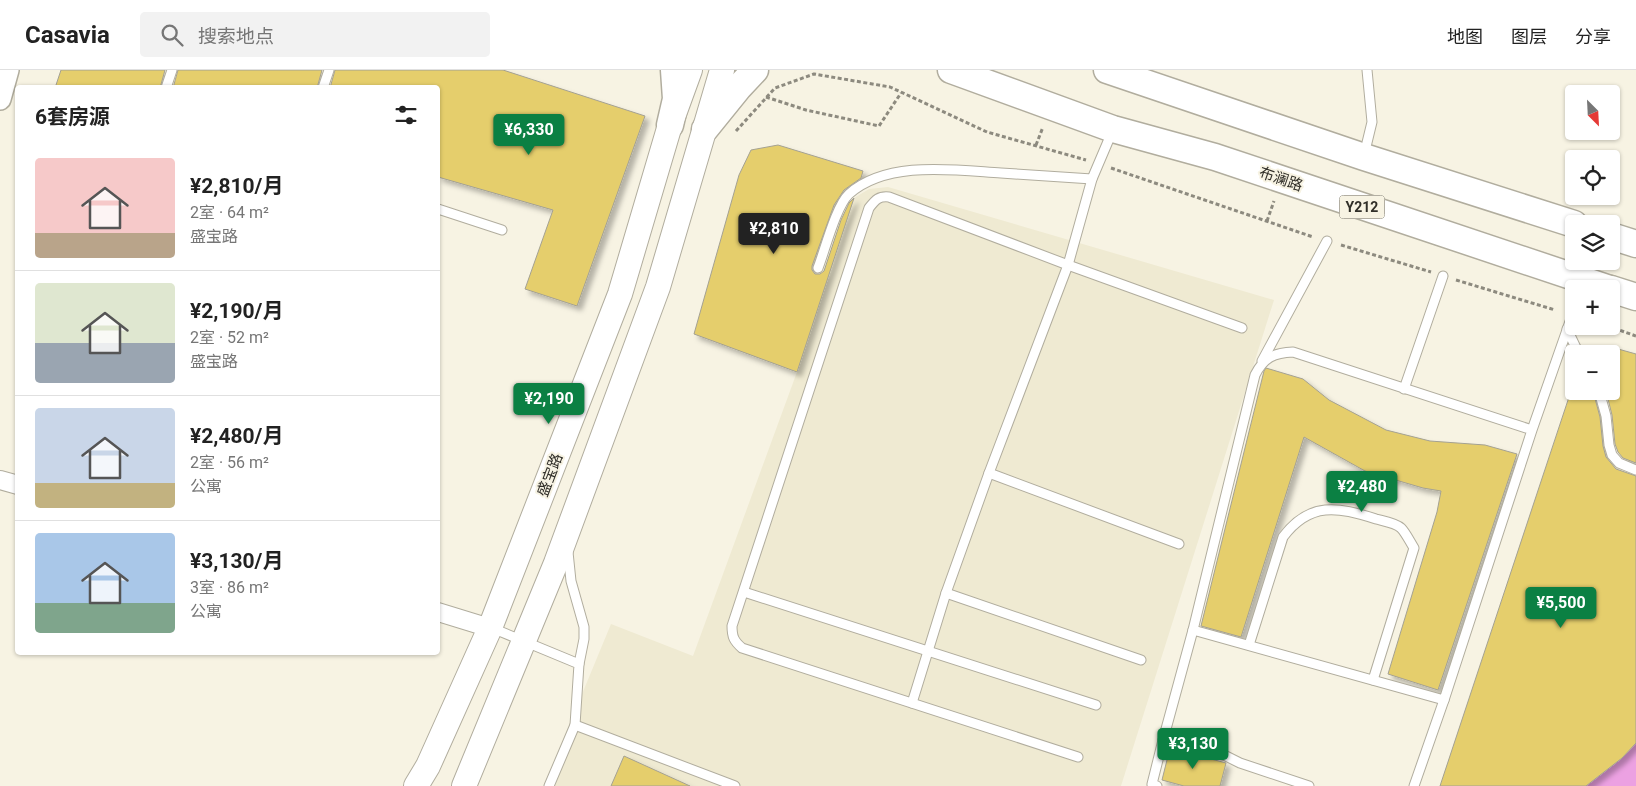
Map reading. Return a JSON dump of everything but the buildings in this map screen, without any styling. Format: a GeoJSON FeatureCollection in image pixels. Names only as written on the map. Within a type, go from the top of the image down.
{"type":"FeatureCollection","features":[{"type":"Feature","properties":{"kind":"main road"},"geometry":{"type":"LineString","coordinates":[[670,125],[676,99],[674,70]]}},
{"type":"Feature","properties":{"kind":"main road","name":"盛宝路"},"geometry":{"type":"LineString","coordinates":[[416,786],[428,766],[490,628],[620,294],[670,125],[690,70]]}},
{"type":"Feature","properties":{"kind":"main road"},"geometry":{"type":"LineString","coordinates":[[464,786],[567,533],[658,287],[722,70]]}},
{"type":"Feature","properties":{"kind":"main road"},"geometry":{"type":"LineString","coordinates":[[705,129],[755,70]]}},
{"type":"Feature","properties":{"kind":"main road","name":"布澜路"},"geometry":{"type":"LineString","coordinates":[[951,70],[1113,129],[1215,158],[1571,280]]}},
{"type":"Feature","properties":{"kind":"main road"},"geometry":{"type":"LineString","coordinates":[[1107,70],[1364,157],[1565,221]]}},
{"type":"Feature","properties":{"kind":"main road"},"geometry":{"type":"LineString","coordinates":[[1620,239],[1636,244]]}},
{"type":"Feature","properties":{"kind":"main road","name":"布澜路"},"geometry":{"type":"LineString","coordinates":[[1620,292],[1636,297]]}},
{"type":"Feature","properties":{"kind":"street"},"geometry":{"type":"LineString","coordinates":[[0,99],[8,70]]}},
{"type":"Feature","properties":{"kind":"street"},"geometry":{"type":"LineString","coordinates":[[0,480],[15,484]]}},
{"type":"Feature","properties":{"kind":"street"},"geometry":{"type":"LineString","coordinates":[[440,613],[490,628]]}},
{"type":"Feature","properties":{"kind":"lane"},"geometry":{"type":"LineString","coordinates":[[167,85],[172,70]]}},
{"type":"Feature","properties":{"kind":"lane"},"geometry":{"type":"LineString","coordinates":[[323,85],[329,70]]}},
{"type":"Feature","properties":{"kind":"lane"},"geometry":{"type":"LineString","coordinates":[[1364,157],[1372,122],[1367,70]]}},
{"type":"Feature","properties":{"kind":"lane"},"geometry":{"type":"LineString","coordinates":[[912,703],[946,594],[989,473],[1068,265],[1092,179],[1113,129]]}},
{"type":"Feature","properties":{"kind":"lane"},"geometry":{"type":"LineString","coordinates":[[818,268],[840,207],[848,195],[871,180],[893,173],[933,168],[1092,179]]}},
{"type":"Feature","properties":{"kind":"lane"},"geometry":{"type":"LineString","coordinates":[[1078,757],[742,648],[734,642],[732,626],[869,208],[881,196],[890,197],[1068,265],[1242,328]]}},
{"type":"Feature","properties":{"kind":"lane"},"geometry":{"type":"LineString","coordinates":[[440,210],[502,230]]}},
{"type":"Feature","properties":{"kind":"lane"},"geometry":{"type":"LineString","coordinates":[[1157,786],[1152,784],[1193,630],[1255,374],[1328,241]]}},
{"type":"Feature","properties":{"kind":"lane"},"geometry":{"type":"LineString","coordinates":[[1404,389],[1443,276]]}},
{"type":"Feature","properties":{"kind":"lane"},"geometry":{"type":"LineString","coordinates":[[1414,786],[1431,741],[1532,430],[1565,335]]}},
{"type":"Feature","properties":{"kind":"lane"},"geometry":{"type":"LineString","coordinates":[[1261,364],[1270,357],[1293,352],[1532,430]]}},
{"type":"Feature","properties":{"kind":"lane"},"geometry":{"type":"LineString","coordinates":[[1602,400],[1612,455],[1619,463],[1636,470]]}},
{"type":"Feature","properties":{"kind":"lane"},"geometry":{"type":"LineString","coordinates":[[989,473],[1179,544]]}},
{"type":"Feature","properties":{"kind":"lane"},"geometry":{"type":"LineString","coordinates":[[1249,645],[1283,537],[1292,524],[1320,511],[1334,509],[1350,510],[1401,527],[1414,548],[1373,680]]}},
{"type":"Feature","properties":{"kind":"lane"},"geometry":{"type":"LineString","coordinates":[[549,786],[575,725],[584,639],[584,627],[571,582],[567,533]]}},
{"type":"Feature","properties":{"kind":"lane"},"geometry":{"type":"LineString","coordinates":[[744,592],[1096,704]]}},
{"type":"Feature","properties":{"kind":"lane"},"geometry":{"type":"LineString","coordinates":[[946,594],[1141,660]]}},
{"type":"Feature","properties":{"kind":"lane"},"geometry":{"type":"LineString","coordinates":[[490,628],[580,664]]}},
{"type":"Feature","properties":{"kind":"lane"},"geometry":{"type":"LineString","coordinates":[[1193,630],[1444,700]]}},
{"type":"Feature","properties":{"kind":"lane"},"geometry":{"type":"LineString","coordinates":[[575,725],[735,786]]}},
{"type":"Feature","properties":{"kind":"lane"},"geometry":{"type":"LineString","coordinates":[[1163,740],[1226,756],[1240,763],[1309,786]]}},
{"type":"Feature","properties":{"kind":"path"},"geometry":{"type":"LineString","coordinates":[[736,131],[775,88],[814,74],[890,87],[987,132],[1099,164],[1328,241],[1555,310]]}},
{"type":"Feature","properties":{"kind":"path"},"geometry":{"type":"LineString","coordinates":[[806,110],[879,126],[901,92]]}},
{"type":"Feature","properties":{"kind":"path"},"geometry":{"type":"LineString","coordinates":[[1620,330],[1636,336]]}},
{"type":"Feature","properties":{"kind":"shaded area"},"geometry":{"type":"Polygon","coordinates":[[[888,187],[1274,300],[1121,786],[544,786],[611,624],[693,656],[797,372],[854,198],[869,189],[888,187]]]}},
{"type":"Feature","properties":{"kind":"shaded area"},"geometry":{"type":"Polygon","coordinates":[[[1636,743],[1636,786],[1586,786],[1622,758],[1636,743]]]}}]}
